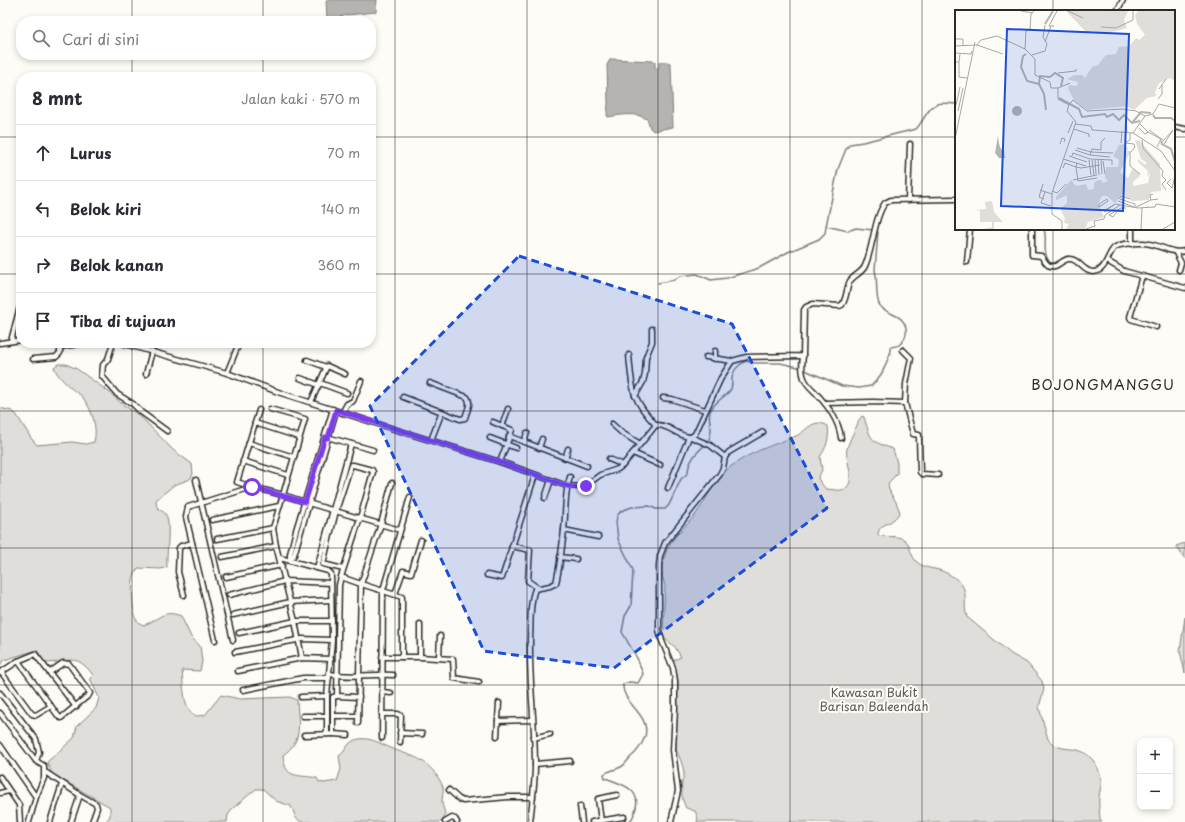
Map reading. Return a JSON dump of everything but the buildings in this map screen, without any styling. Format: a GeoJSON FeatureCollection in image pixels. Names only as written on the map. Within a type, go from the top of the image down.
{"type":"FeatureCollection","features":[{"type":"Feature","properties":{"kind":"street"},"geometry":{"type":"LineString","coordinates":[[1118,10],[1123,0]]}},
{"type":"Feature","properties":{"kind":"street"},"geometry":{"type":"LineString","coordinates":[[1175,127],[1185,129]]}},
{"type":"Feature","properties":{"kind":"street"},"geometry":{"type":"LineString","coordinates":[[908,200],[910,144]]}},
{"type":"Feature","properties":{"kind":"street"},"geometry":{"type":"LineString","coordinates":[[840,438],[838,423],[825,403],[806,383],[804,378],[802,369],[804,310],[806,307],[813,304],[842,305],[851,280],[861,272],[865,266],[876,227],[885,203],[891,200],[955,199]]}},
{"type":"Feature","properties":{"kind":"street"},"geometry":{"type":"LineString","coordinates":[[967,262],[970,230]]}},
{"type":"Feature","properties":{"kind":"street"},"geometry":{"type":"LineString","coordinates":[[1032,230],[1032,255],[1041,256],[1047,264],[1056,266],[1070,258],[1088,271],[1094,272],[1104,267],[1114,248],[1132,241],[1152,244],[1176,252],[1185,251]]}},
{"type":"Feature","properties":{"kind":"street"},"geometry":{"type":"LineString","coordinates":[[1132,230],[1132,241]]}},
{"type":"Feature","properties":{"kind":"street"},"geometry":{"type":"LineString","coordinates":[[1176,252],[1181,263],[1179,270]]}},
{"type":"Feature","properties":{"kind":"street"},"geometry":{"type":"LineString","coordinates":[[1107,260],[1124,271],[1185,288]]}},
{"type":"Feature","properties":{"kind":"street"},"geometry":{"type":"LineString","coordinates":[[1142,276],[1131,319],[1156,327]]}},
{"type":"Feature","properties":{"kind":"street"},"geometry":{"type":"LineString","coordinates":[[11,341],[16,322]]}},
{"type":"Feature","properties":{"kind":"street"},"geometry":{"type":"LineString","coordinates":[[635,396],[643,382],[646,357],[652,342],[652,329]]}},
{"type":"Feature","properties":{"kind":"street"},"geometry":{"type":"LineString","coordinates":[[0,343],[16,340]]}},
{"type":"Feature","properties":{"kind":"street"},"geometry":{"type":"LineString","coordinates":[[33,360],[56,357],[60,353],[60,348]]}},
{"type":"Feature","properties":{"kind":"street"},"geometry":{"type":"LineString","coordinates":[[111,348],[108,359],[103,365],[102,376],[117,394],[133,404],[141,412],[167,431]]}},
{"type":"Feature","properties":{"kind":"street"},"geometry":{"type":"LineString","coordinates":[[140,348],[227,373],[342,413],[500,462],[567,486],[584,488],[600,475],[618,469],[656,425]]}},
{"type":"Feature","properties":{"kind":"street"},"geometry":{"type":"LineString","coordinates":[[227,373],[237,348]]}},
{"type":"Feature","properties":{"kind":"street"},"geometry":{"type":"LineString","coordinates":[[903,350],[912,359],[906,384],[905,403],[913,434],[920,437],[920,473],[938,474]]}},
{"type":"Feature","properties":{"kind":"street"},"geometry":{"type":"LineString","coordinates":[[146,374],[152,351]]}},
{"type":"Feature","properties":{"kind":"street"},"geometry":{"type":"LineString","coordinates":[[714,351],[715,359]]}},
{"type":"Feature","properties":{"kind":"street"},"geometry":{"type":"LineString","coordinates":[[629,355],[632,386],[635,396],[640,406],[656,425],[663,425],[681,435],[707,444],[724,457]]}},
{"type":"Feature","properties":{"kind":"street"},"geometry":{"type":"LineString","coordinates":[[706,357],[732,361],[747,357],[803,356]]}},
{"type":"Feature","properties":{"kind":"street"},"geometry":{"type":"LineString","coordinates":[[307,360],[345,374]]}},
{"type":"Feature","properties":{"kind":"street"},"geometry":{"type":"LineString","coordinates":[[668,488],[690,437],[697,430],[721,378],[732,361]]}},
{"type":"Feature","properties":{"kind":"street"},"geometry":{"type":"LineString","coordinates":[[312,402],[326,367]]}},
{"type":"Feature","properties":{"kind":"street"},"geometry":{"type":"LineString","coordinates":[[300,378],[347,393]]}},
{"type":"Feature","properties":{"kind":"street"},"geometry":{"type":"LineString","coordinates":[[342,413],[347,404],[353,401],[361,381]]}},
{"type":"Feature","properties":{"kind":"street"},"geometry":{"type":"LineString","coordinates":[[403,398],[460,419],[465,418],[470,402],[469,398],[430,382]]}},
{"type":"Feature","properties":{"kind":"street"},"geometry":{"type":"LineString","coordinates":[[663,398],[672,399],[705,410]]}},
{"type":"Feature","properties":{"kind":"street"},"geometry":{"type":"LineString","coordinates":[[825,403],[905,403]]}},
{"type":"Feature","properties":{"kind":"street"},"geometry":{"type":"LineString","coordinates":[[270,408],[304,419],[273,528],[276,546],[295,621],[302,658]]}},
{"type":"Feature","properties":{"kind":"street"},"geometry":{"type":"LineString","coordinates":[[502,426],[508,409]]}},
{"type":"Feature","properties":{"kind":"street"},"geometry":{"type":"LineString","coordinates":[[259,410],[237,482],[400,530]]}},
{"type":"Feature","properties":{"kind":"street"},"geometry":{"type":"LineString","coordinates":[[290,561],[294,554],[298,531],[334,410]]}},
{"type":"Feature","properties":{"kind":"street"},"geometry":{"type":"LineString","coordinates":[[431,440],[442,412]]}},
{"type":"Feature","properties":{"kind":"street"},"geometry":{"type":"LineString","coordinates":[[493,422],[512,430],[500,462]]}},
{"type":"Feature","properties":{"kind":"street"},"geometry":{"type":"LineString","coordinates":[[255,424],[299,437]]}},
{"type":"Feature","properties":{"kind":"street"},"geometry":{"type":"LineString","coordinates":[[612,424],[629,438],[640,444]]}},
{"type":"Feature","properties":{"kind":"street"},"geometry":{"type":"LineString","coordinates":[[671,822],[678,791],[672,750],[675,681],[673,668],[662,641],[660,630],[660,556],[665,543],[720,474],[723,468],[724,457],[729,452],[763,432]]}},
{"type":"Feature","properties":{"kind":"street"},"geometry":{"type":"LineString","coordinates":[[524,442],[527,433]]}},
{"type":"Feature","properties":{"kind":"street"},"geometry":{"type":"LineString","coordinates":[[509,436],[587,466]]}},
{"type":"Feature","properties":{"kind":"street"},"geometry":{"type":"LineString","coordinates":[[326,437],[373,450]]}},
{"type":"Feature","properties":{"kind":"street"},"geometry":{"type":"LineString","coordinates":[[490,438],[516,448]]}},
{"type":"Feature","properties":{"kind":"street"},"geometry":{"type":"LineString","coordinates":[[539,448],[542,439]]}},
{"type":"Feature","properties":{"kind":"street"},"geometry":{"type":"LineString","coordinates":[[249,443],[294,457]]}},
{"type":"Feature","properties":{"kind":"street"},"geometry":{"type":"LineString","coordinates":[[343,569],[323,564],[352,444]]}},
{"type":"Feature","properties":{"kind":"street"},"geometry":{"type":"LineString","coordinates":[[565,458],[568,449]]}},
{"type":"Feature","properties":{"kind":"street"},"geometry":{"type":"LineString","coordinates":[[633,453],[660,465]]}},
{"type":"Feature","properties":{"kind":"street"},"geometry":{"type":"LineString","coordinates":[[609,459],[623,465]]}},
{"type":"Feature","properties":{"kind":"street"},"geometry":{"type":"LineString","coordinates":[[243,461],[288,474]]}},
{"type":"Feature","properties":{"kind":"street"},"geometry":{"type":"LineString","coordinates":[[317,568],[351,465],[372,470],[373,472],[360,518],[341,577],[337,696]]}},
{"type":"Feature","properties":{"kind":"street"},"geometry":{"type":"LineString","coordinates":[[487,575],[502,578],[535,475]]}},
{"type":"Feature","properties":{"kind":"street"},"geometry":{"type":"LineString","coordinates":[[530,822],[535,764],[530,667],[531,615],[535,589],[550,586],[556,583],[559,573],[567,486],[570,477]]}},
{"type":"Feature","properties":{"kind":"street"},"geometry":{"type":"LineString","coordinates":[[196,480],[233,640]]}},
{"type":"Feature","properties":{"kind":"street"},"geometry":{"type":"LineString","coordinates":[[546,498],[551,480]]}},
{"type":"Feature","properties":{"kind":"street"},"geometry":{"type":"LineString","coordinates":[[358,723],[361,584],[381,524],[392,482]]}},
{"type":"Feature","properties":{"kind":"street"},"geometry":{"type":"LineString","coordinates":[[215,640],[186,518],[186,510],[188,507],[252,487]]}},
{"type":"Feature","properties":{"kind":"street"},"geometry":{"type":"LineString","coordinates":[[382,738],[383,590],[410,497]]}},
{"type":"Feature","properties":{"kind":"street"},"geometry":{"type":"LineString","coordinates":[[212,520],[279,506]]}},
{"type":"Feature","properties":{"kind":"street"},"geometry":{"type":"LineString","coordinates":[[217,539],[273,528]]}},
{"type":"Feature","properties":{"kind":"street"},"geometry":{"type":"LineString","coordinates":[[564,530],[598,537]]}},
{"type":"Feature","properties":{"kind":"street"},"geometry":{"type":"LineString","coordinates":[[395,594],[403,571],[411,573],[421,540]]}},
{"type":"Feature","properties":{"kind":"street"},"geometry":{"type":"LineString","coordinates":[[184,595],[178,572],[179,548],[192,543]]}},
{"type":"Feature","properties":{"kind":"street"},"geometry":{"type":"LineString","coordinates":[[222,557],[276,546]]}},
{"type":"Feature","properties":{"kind":"street"},"geometry":{"type":"LineString","coordinates":[[512,546],[530,550],[528,580],[538,588]]}},
{"type":"Feature","properties":{"kind":"street"},"geometry":{"type":"LineString","coordinates":[[560,557],[576,559]]}},
{"type":"Feature","properties":{"kind":"street"},"geometry":{"type":"LineString","coordinates":[[280,558],[328,571],[331,574],[332,640],[327,696],[326,734]]}},
{"type":"Feature","properties":{"kind":"street"},"geometry":{"type":"LineString","coordinates":[[226,577],[282,565]]}},
{"type":"Feature","properties":{"kind":"street"},"geometry":{"type":"LineString","coordinates":[[341,577],[402,597],[402,657]]}},
{"type":"Feature","properties":{"kind":"street"},"geometry":{"type":"LineString","coordinates":[[229,595],[285,581],[331,583]]}},
{"type":"Feature","properties":{"kind":"street"},"geometry":{"type":"LineString","coordinates":[[233,615],[290,602],[331,600]]}},
{"type":"Feature","properties":{"kind":"street"},"geometry":{"type":"LineString","coordinates":[[238,633],[295,621],[332,621]]}},
{"type":"Feature","properties":{"kind":"street"},"geometry":{"type":"LineString","coordinates":[[420,624],[420,657]]}},
{"type":"Feature","properties":{"kind":"street"},"geometry":{"type":"LineString","coordinates":[[439,658],[440,636]]}},
{"type":"Feature","properties":{"kind":"street"},"geometry":{"type":"LineString","coordinates":[[235,652],[299,640],[332,640]]}},
{"type":"Feature","properties":{"kind":"street"},"geometry":{"type":"LineString","coordinates":[[51,706],[36,715],[32,714],[0,672],[35,654],[76,707]]}},
{"type":"Feature","properties":{"kind":"street"},"geometry":{"type":"LineString","coordinates":[[382,657],[453,659],[454,678],[479,682]]}},
{"type":"Feature","properties":{"kind":"street"},"geometry":{"type":"LineString","coordinates":[[238,671],[302,658],[331,659]]}},
{"type":"Feature","properties":{"kind":"street"},"geometry":{"type":"LineString","coordinates":[[18,662],[59,717],[62,718],[89,695],[89,690],[69,664],[63,663],[50,672]]}},
{"type":"Feature","properties":{"kind":"street"},"geometry":{"type":"LineString","coordinates":[[244,690],[303,678],[337,675],[393,675]]}},
{"type":"Feature","properties":{"kind":"street"},"geometry":{"type":"LineString","coordinates":[[382,692],[391,693]]}},
{"type":"Feature","properties":{"kind":"street"},"geometry":{"type":"LineString","coordinates":[[0,693],[36,739],[39,752],[36,761]]}},
{"type":"Feature","properties":{"kind":"street"},"geometry":{"type":"LineString","coordinates":[[301,697],[327,696]]}},
{"type":"Feature","properties":{"kind":"street"},"geometry":{"type":"LineString","coordinates":[[333,734],[333,697],[359,696]]}},
{"type":"Feature","properties":{"kind":"street"},"geometry":{"type":"LineString","coordinates":[[497,736],[499,703]]}},
{"type":"Feature","properties":{"kind":"street"},"geometry":{"type":"LineString","coordinates":[[0,713],[36,761],[44,766],[44,778],[36,797],[29,822]]}},
{"type":"Feature","properties":{"kind":"street"},"geometry":{"type":"LineString","coordinates":[[382,714],[400,715],[400,742]]}},
{"type":"Feature","properties":{"kind":"street"},"geometry":{"type":"LineString","coordinates":[[303,716],[326,716]]}},
{"type":"Feature","properties":{"kind":"street"},"geometry":{"type":"LineString","coordinates":[[333,716],[358,716]]}},
{"type":"Feature","properties":{"kind":"street"},"geometry":{"type":"LineString","coordinates":[[498,721],[532,720]]}},
{"type":"Feature","properties":{"kind":"street"},"geometry":{"type":"LineString","coordinates":[[400,733],[422,734]]}},
{"type":"Feature","properties":{"kind":"street"},"geometry":{"type":"LineString","coordinates":[[533,738],[550,734]]}},
{"type":"Feature","properties":{"kind":"street"},"geometry":{"type":"LineString","coordinates":[[304,735],[348,735]]}},
{"type":"Feature","properties":{"kind":"street"},"geometry":{"type":"LineString","coordinates":[[0,745],[36,797]]}},
{"type":"Feature","properties":{"kind":"street"},"geometry":{"type":"LineString","coordinates":[[535,764],[570,761]]}},
{"type":"Feature","properties":{"kind":"street"},"geometry":{"type":"LineString","coordinates":[[45,772],[97,805],[92,822]]}},
{"type":"Feature","properties":{"kind":"street"},"geometry":{"type":"LineString","coordinates":[[0,777],[19,805],[20,822]]}},
{"type":"Feature","properties":{"kind":"street"},"geometry":{"type":"LineString","coordinates":[[50,822],[62,784]]}},
{"type":"Feature","properties":{"kind":"street"},"geometry":{"type":"LineString","coordinates":[[449,790],[463,801],[508,797],[533,797]]}},
{"type":"Feature","properties":{"kind":"street"},"geometry":{"type":"LineString","coordinates":[[0,793],[9,791]]}},
{"type":"Feature","properties":{"kind":"street"},"geometry":{"type":"LineString","coordinates":[[71,822],[80,795]]}},
{"type":"Feature","properties":{"kind":"street"},"geometry":{"type":"LineString","coordinates":[[601,821],[598,799],[617,795]]}},
{"type":"Feature","properties":{"kind":"street"},"geometry":{"type":"LineString","coordinates":[[580,806],[582,822]]}},
{"type":"Feature","properties":{"kind":"street"},"geometry":{"type":"LineString","coordinates":[[592,822],[624,816]]}},
{"type":"Feature","properties":{"kind":"street"},"geometry":{"type":"LineString","coordinates":[[445,822],[452,818],[457,822]]}},
{"type":"Feature","properties":{"kind":"highlighted area"},"geometry":{"type":"Polygon","coordinates":[[[519,256],[732,324],[827,508],[614,668],[484,651],[370,406],[519,256]]]}},
{"type":"Feature","properties":{"kind":"green space"},"geometry":{"type":"Polygon","coordinates":[[[58,364],[66,364],[77,369],[109,392],[121,403],[141,417],[173,450],[192,464],[193,474],[191,478],[174,485],[156,500],[158,508],[166,515],[168,525],[167,567],[161,569],[138,568],[133,578],[132,590],[134,615],[136,620],[144,625],[166,614],[181,616],[191,637],[200,646],[202,661],[200,671],[182,670],[184,696],[188,709],[192,714],[196,716],[205,715],[221,695],[240,699],[290,697],[297,700],[299,723],[297,737],[290,750],[283,755],[286,769],[289,772],[298,776],[317,778],[319,782],[324,783],[337,781],[341,769],[339,756],[349,744],[355,740],[371,740],[415,757],[430,767],[443,787],[442,802],[445,814],[442,822],[301,822],[296,818],[291,806],[276,801],[263,789],[256,789],[233,808],[228,815],[227,822],[106,822],[110,816],[110,807],[52,774],[47,762],[74,738],[77,726],[96,708],[99,698],[90,678],[93,675],[81,663],[76,661],[71,660],[45,663],[37,650],[4,660],[0,665],[0,408],[12,411],[16,414],[37,445],[72,442],[86,444],[94,442],[95,425],[89,408],[82,396],[66,384],[57,374],[54,367],[58,364]]]}},
{"type":"Feature","properties":{"kind":"green space","name":"Kawasan Bukit Barisan Baleendah"},"geometry":{"type":"Polygon","coordinates":[[[862,416],[864,417],[872,439],[893,449],[897,463],[897,474],[889,482],[888,487],[900,512],[893,520],[880,529],[878,536],[902,538],[907,542],[913,557],[918,563],[926,567],[945,572],[957,580],[964,589],[967,617],[1011,654],[1027,663],[1042,681],[1044,689],[1039,707],[1048,739],[1059,747],[1083,752],[1095,763],[1101,780],[1099,803],[1100,820],[1102,822],[697,822],[698,818],[695,811],[686,808],[682,793],[684,772],[676,750],[678,681],[674,660],[681,657],[675,647],[664,638],[663,633],[665,585],[662,574],[662,566],[667,549],[674,538],[696,514],[720,477],[730,467],[754,453],[800,434],[814,424],[818,423],[828,426],[827,443],[820,457],[822,470],[818,478],[820,482],[826,489],[842,490],[847,487],[850,483],[850,471],[847,449],[862,416]]]}},
{"type":"Feature","properties":{"kind":"green space"},"geometry":{"type":"Polygon","coordinates":[[[1185,543],[1185,559],[1176,546],[1185,543]]]}},
{"type":"Feature","properties":{"kind":"green space"},"geometry":{"type":"Polygon","coordinates":[[[1185,617],[1185,673],[1180,651],[1185,617]]]}},
{"type":"Feature","properties":{"kind":"shaded area"},"geometry":{"type":"Polygon","coordinates":[[[326,0],[377,0],[376,12],[343,16],[327,16],[326,0]]]}},
{"type":"Feature","properties":{"kind":"shaded area"},"geometry":{"type":"Polygon","coordinates":[[[611,59],[653,61],[655,62],[655,68],[659,68],[659,62],[668,62],[671,64],[673,127],[653,131],[650,128],[647,119],[638,115],[618,115],[608,117],[607,65],[611,59]]]}},
{"type":"Feature","properties":{"kind":"waterway"},"geometry":{"type":"LineString","coordinates":[[873,230],[856,228],[848,231],[826,226],[838,169],[846,149],[850,144],[916,129],[930,109],[937,104],[955,104]]}},
{"type":"Feature","properties":{"kind":"waterway"},"geometry":{"type":"LineString","coordinates":[[658,283],[674,280],[680,276],[697,274],[711,280],[727,278],[759,268],[788,252],[819,239],[825,233],[826,227]]}},
{"type":"Feature","properties":{"kind":"waterway"},"geometry":{"type":"LineString","coordinates":[[1044,230],[1045,250],[1047,259],[1050,263],[1055,263],[1067,256],[1074,258]]}},
{"type":"Feature","properties":{"kind":"waterway"},"geometry":{"type":"LineString","coordinates":[[708,442],[711,432],[710,412],[714,405],[731,389],[732,376],[738,366],[746,361],[753,363],[780,363],[798,367],[842,386],[859,388],[871,386],[876,381],[882,373],[890,354],[890,347],[898,346],[902,343],[906,333],[906,326],[902,320],[883,309],[879,304],[875,270],[878,232],[876,231]]}},
{"type":"Feature","properties":{"kind":"waterway"},"geometry":{"type":"LineString","coordinates":[[1083,265],[1093,270],[1100,266],[1113,246],[1127,241],[1140,241]]}},
{"type":"Feature","properties":{"kind":"waterway"},"geometry":{"type":"LineString","coordinates":[[628,822],[632,819],[635,811],[637,804],[636,797],[629,788],[605,778],[604,774],[624,765],[639,748],[646,731],[645,724],[641,717],[627,698],[623,684],[630,682],[638,683],[643,674],[637,658],[622,632],[625,616],[631,606],[633,570],[618,539],[616,522],[617,516],[621,511],[632,507],[649,506],[656,509],[665,509],[669,505],[681,479],[688,473],[688,469],[694,457],[705,445]]}},
{"type":"Feature","properties":{"kind":"district","name":"BOJONGMANGGU"},"geometry":{"type":"Point","coordinates":[1103,384]}},
{"type":"Feature","properties":{"kind":"route"},"geometry":{"type":"LineString","coordinates":[[252,487],[305,502],[325,437],[328,438],[336,410],[500,462],[567,486],[580,488],[584,488],[586,486]]}}]}
